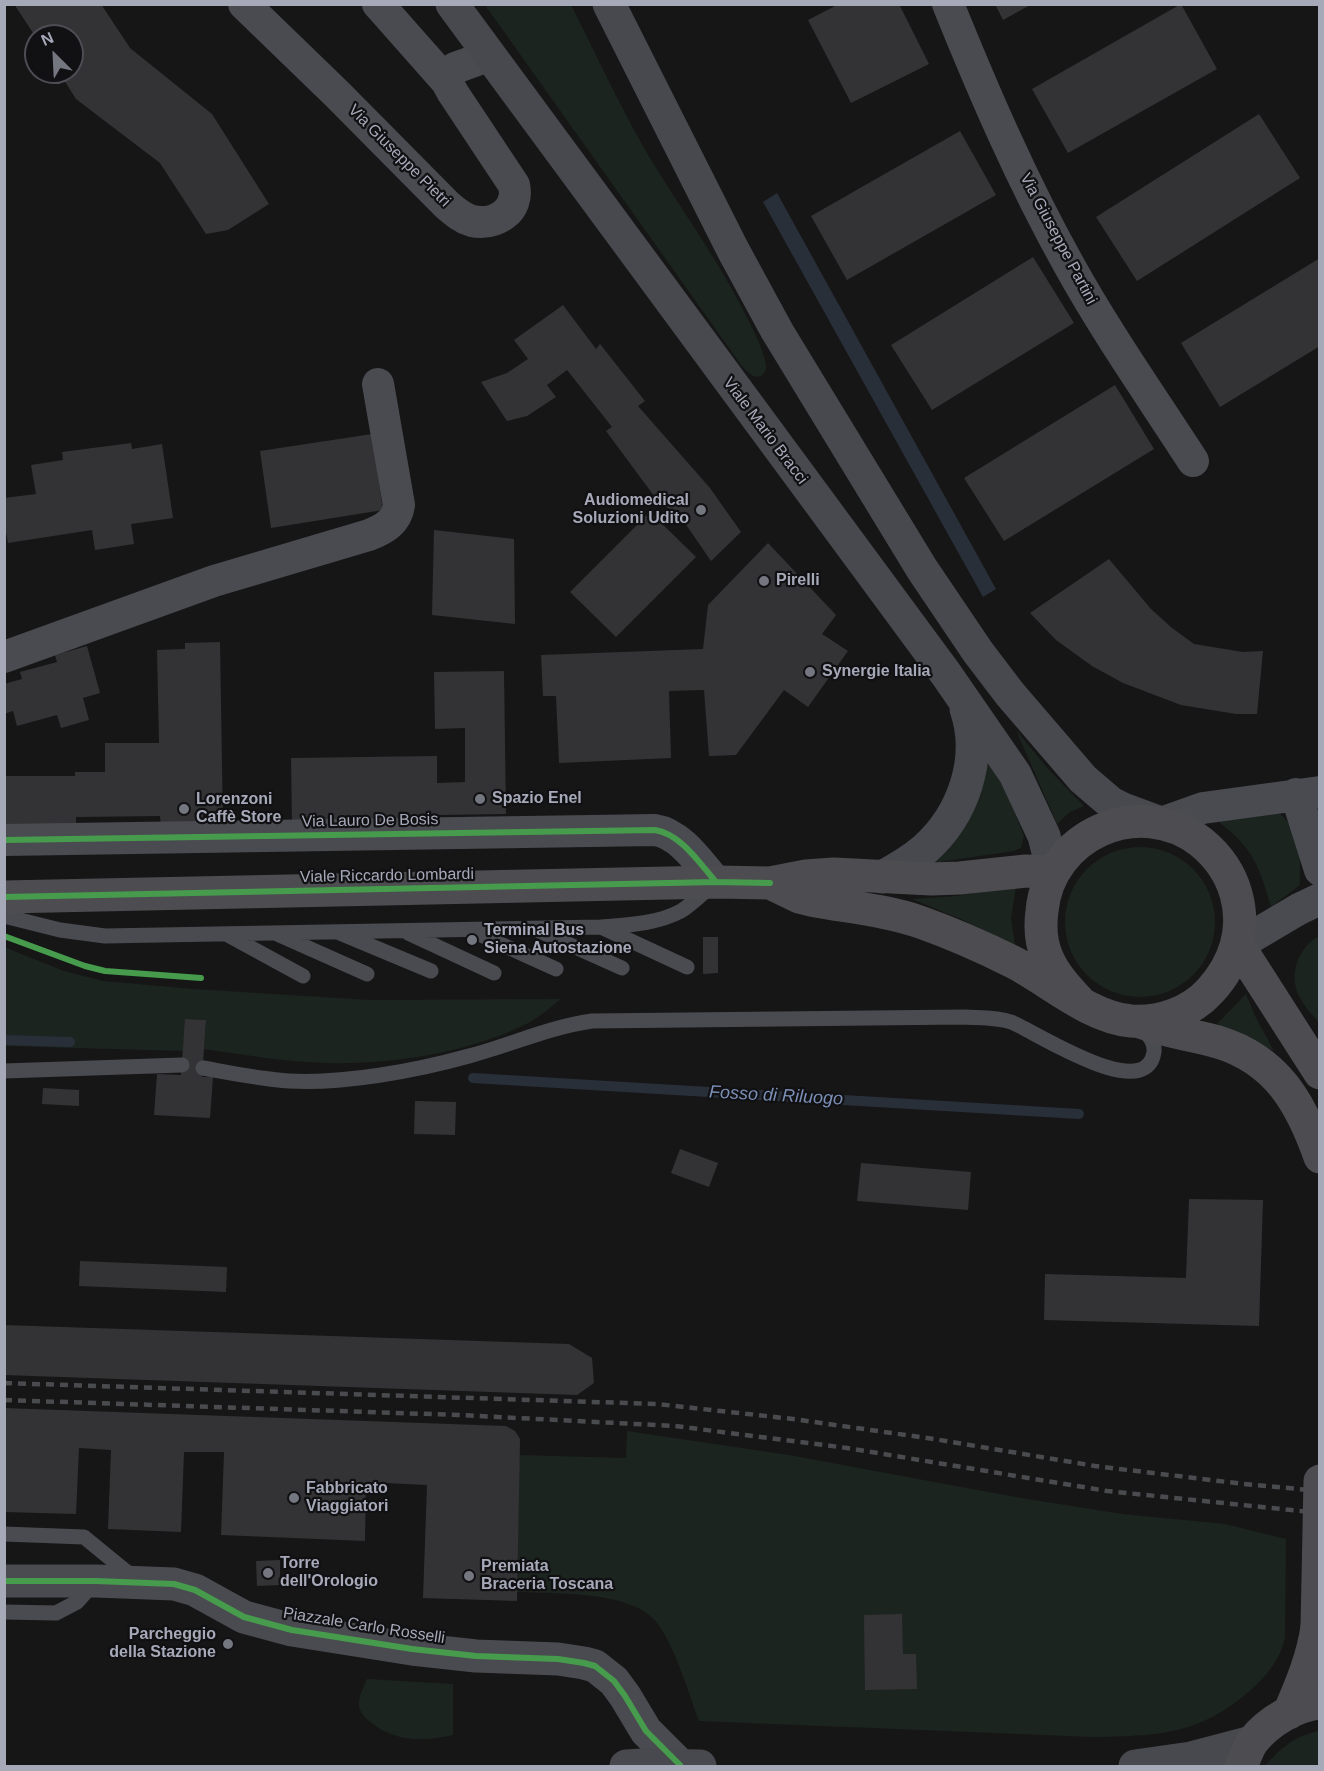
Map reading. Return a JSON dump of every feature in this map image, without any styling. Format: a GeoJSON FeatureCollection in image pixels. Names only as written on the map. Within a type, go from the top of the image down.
{"type":"FeatureCollection","features":[{"type":"Feature","properties":{"kind":"main road","name":"Viale Mario Bracci"},"geometry":{"type":"LineString","coordinates":[[452,4],[961,697],[1015,774],[1044,836],[1053,872]]}},
{"type":"Feature","properties":{"kind":"main road"},"geometry":{"type":"LineString","coordinates":[[609,4],[777,332],[922,569],[978,652],[1010,694],[1083,779],[1111,803],[1161,823]]}},
{"type":"Feature","properties":{"kind":"main road"},"geometry":{"type":"LineString","coordinates":[[882,877],[926,848],[946,826],[960,802],[969,777],[973,747],[971,726],[961,697]]}},
{"type":"Feature","properties":{"kind":"main road","name":"Viale Riccardo Lombardi"},"geometry":{"type":"LineString","coordinates":[[770,884],[811,900],[897,915],[919,922],[1013,962],[1079,1001],[1099,1012],[1135,1021],[1170,1017],[1200,1001],[1224,976],[1238,945],[1240,908],[1232,879],[1214,853],[1190,834],[1161,823],[1125,822],[1098,831],[1075,845],[1053,872],[1043,898],[1040,927],[1046,955],[1059,980],[1079,1001]]}},
{"type":"Feature","properties":{"kind":"main road","name":"Viale Riccardo Lombardi"},"geometry":{"type":"LineString","coordinates":[[4,897],[716,882],[770,884],[813,875],[960,878],[1026,871],[1053,872]]}},
{"type":"Feature","properties":{"kind":"main road"},"geometry":{"type":"LineString","coordinates":[[1238,945],[1320,1073]]}},
{"type":"Feature","properties":{"kind":"main road"},"geometry":{"type":"LineString","coordinates":[[1135,1021],[1217,1042],[1255,1058],[1274,1074],[1297,1103],[1320,1157]]}},
{"type":"Feature","properties":{"kind":"main road"},"geometry":{"type":"LineString","coordinates":[[1289,1713],[1304,1678],[1317,1627],[1320,1481]]}},
{"type":"Feature","properties":{"kind":"main road"},"geometry":{"type":"LineString","coordinates":[[1135,1767],[1191,1758],[1246,1754],[1268,1726],[1289,1713],[1320,1703]]}},
{"type":"Feature","properties":{"kind":"main road","name":"Piazzale Carlo Rosselli"},"geometry":{"type":"LineString","coordinates":[[626,1767],[686,1766]]}},
{"type":"Feature","properties":{"kind":"street","name":"Via Giuseppe Pietri"},"geometry":{"type":"LineString","coordinates":[[244,4],[338,94],[455,212],[471,220],[496,219],[511,209],[515,202],[514,185],[447,82],[378,4]]}},
{"type":"Feature","properties":{"kind":"street","name":"Via Giuseppe Partini"},"geometry":{"type":"LineString","coordinates":[[948,4],[986,97],[1039,209],[1070,267],[1193,461]]}},
{"type":"Feature","properties":{"kind":"street"},"geometry":{"type":"LineString","coordinates":[[447,82],[450,72],[455,68],[488,56]]}},
{"type":"Feature","properties":{"kind":"street"},"geometry":{"type":"LineString","coordinates":[[4,657],[189,590],[369,535],[385,527],[396,517],[399,505],[378,384]]}},
{"type":"Feature","properties":{"kind":"street"},"geometry":{"type":"LineString","coordinates":[[1161,823],[1203,808],[1308,793],[1320,870]]}},
{"type":"Feature","properties":{"kind":"street","name":"Via Lauro De Bosis"},"geometry":{"type":"LineString","coordinates":[[4,840],[655,830],[673,837],[716,882]]}},
{"type":"Feature","properties":{"kind":"street"},"geometry":{"type":"LineString","coordinates":[[1238,945],[1320,899]]}},
{"type":"Feature","properties":{"kind":"street","name":"Piazzale Carlo Rosselli"},"geometry":{"type":"LineString","coordinates":[[4,1581],[96,1581],[186,1586],[244,1617],[292,1630],[412,1649],[476,1656],[574,1661],[595,1666],[614,1681],[646,1731],[686,1766]]}},
{"type":"Feature","properties":{"kind":"lane"},"geometry":{"type":"LineString","coordinates":[[4,916],[60,930],[105,936],[601,927],[634,924],[667,917],[682,910],[716,882]]}},
{"type":"Feature","properties":{"kind":"lane"},"geometry":{"type":"LineString","coordinates":[[601,927],[687,966]]}},
{"type":"Feature","properties":{"kind":"lane"},"geometry":{"type":"LineString","coordinates":[[532,928],[622,968]]}},
{"type":"Feature","properties":{"kind":"lane"},"geometry":{"type":"LineString","coordinates":[[466,929],[556,969]]}},
{"type":"Feature","properties":{"kind":"lane"},"geometry":{"type":"LineString","coordinates":[[402,930],[494,973]]}},
{"type":"Feature","properties":{"kind":"lane"},"geometry":{"type":"LineString","coordinates":[[334,931],[431,971]]}},
{"type":"Feature","properties":{"kind":"lane"},"geometry":{"type":"LineString","coordinates":[[272,932],[367,974]]}},
{"type":"Feature","properties":{"kind":"lane"},"geometry":{"type":"LineString","coordinates":[[223,933],[303,976]]}},
{"type":"Feature","properties":{"kind":"lane"},"geometry":{"type":"LineString","coordinates":[[203,1068],[270,1079],[318,1081],[443,1063],[566,1025],[592,1022],[964,1017],[1011,1022],[1088,1062],[1117,1070],[1126,1070],[1151,1063],[1154,1051],[1153,1041],[1135,1021]]}},
{"type":"Feature","properties":{"kind":"lane"},"geometry":{"type":"LineString","coordinates":[[4,1071],[182,1065]]}},
{"type":"Feature","properties":{"kind":"lane"},"geometry":{"type":"LineString","coordinates":[[4,1534],[84,1537],[140,1583]]}},
{"type":"Feature","properties":{"kind":"lane"},"geometry":{"type":"LineString","coordinates":[[4,1612],[56,1612],[77,1602],[96,1581]]}},
{"type":"Feature","properties":{"kind":"shaded area"},"geometry":{"type":"Polygon","coordinates":[[[485,5],[571,5],[639,139],[720,268],[748,319],[765,360],[766,370],[760,376],[751,375],[739,363],[485,5]]]}},
{"type":"Feature","properties":{"kind":"shaded area"},"geometry":{"type":"Polygon","coordinates":[[[777,193],[996,589],[983,597],[763,202],[777,193]]]}},
{"type":"Feature","properties":{"kind":"shaded area"},"geometry":{"type":"Polygon","coordinates":[[[1016,730],[1049,770],[1084,806],[1070,812],[1057,824],[1016,730]]]}},
{"type":"Feature","properties":{"kind":"shaded area"},"geometry":{"type":"Polygon","coordinates":[[[987,756],[1009,798],[1024,836],[1021,848],[932,863],[987,756]]]}},
{"type":"Feature","properties":{"kind":"shaded area"},"geometry":{"type":"Polygon","coordinates":[[[1275,810],[1291,826],[1298,843],[1300,885],[1271,907],[1258,867],[1252,857],[1238,839],[1215,819],[1275,810]]]}},
{"type":"Feature","properties":{"kind":"shaded area"},"geometry":{"type":"Polygon","coordinates":[[[1140,847],[1169,853],[1193,869],[1209,893],[1215,922],[1209,951],[1193,975],[1169,991],[1140,997],[1111,991],[1087,975],[1071,951],[1065,922],[1071,893],[1087,869],[1111,853],[1140,847]]]}},
{"type":"Feature","properties":{"kind":"shaded area"},"geometry":{"type":"Polygon","coordinates":[[[1016,887],[1011,918],[1015,945],[912,899],[957,896],[1016,887]]]}},
{"type":"Feature","properties":{"kind":"shaded area"},"geometry":{"type":"Polygon","coordinates":[[[1319,936],[1319,1023],[1297,992],[1295,974],[1296,965],[1305,948],[1319,936]]]}},
{"type":"Feature","properties":{"kind":"shaded area"},"geometry":{"type":"Polygon","coordinates":[[[4,947],[64,971],[103,981],[370,1000],[561,999],[532,1021],[485,1041],[432,1054],[378,1062],[312,1062],[204,1049],[206,1020],[186,1019],[183,1051],[5,1046],[4,947]]]}},
{"type":"Feature","properties":{"kind":"shaded area"},"geometry":{"type":"Polygon","coordinates":[[[1246,994],[1256,1018],[1274,1051],[1217,1024],[1246,994]]]}},
{"type":"Feature","properties":{"kind":"shaded area"},"geometry":{"type":"Polygon","coordinates":[[[627,1431],[789,1455],[1021,1498],[1123,1514],[1225,1524],[1286,1539],[1283,1646],[1273,1666],[1264,1677],[1234,1704],[1197,1724],[1178,1730],[1139,1736],[1093,1737],[699,1721],[669,1643],[657,1623],[645,1612],[612,1599],[571,1594],[517,1592],[519,1455],[626,1458],[627,1431]]]}},
{"type":"Feature","properties":{"kind":"shaded area"},"geometry":{"type":"Polygon","coordinates":[[[367,1679],[453,1684],[453,1735],[431,1739],[398,1737],[378,1728],[365,1717],[359,1707],[360,1696],[367,1679]]]}},
{"type":"Feature","properties":{"kind":"shaded area"},"geometry":{"type":"Polygon","coordinates":[[[1319,1731],[1319,1766],[1265,1766],[1289,1743],[1319,1731]]]}},
{"type":"Feature","properties":{"kind":"building"},"geometry":{"type":"Polygon","coordinates":[[[14,4],[101,4],[130,48],[212,114],[269,204],[228,230],[206,234],[160,163],[76,99],[67,84],[84,84],[84,24],[27,24],[14,4]]]}},
{"type":"Feature","properties":{"kind":"building"},"geometry":{"type":"Polygon","coordinates":[[[839,4],[899,4],[929,64],[851,103],[808,20],[839,4]]]}},
{"type":"Feature","properties":{"kind":"building"},"geometry":{"type":"Polygon","coordinates":[[[995,4],[1032,4],[1003,20],[995,4]]]}},
{"type":"Feature","properties":{"kind":"building"},"geometry":{"type":"Polygon","coordinates":[[[1181,4],[1217,69],[1068,153],[1032,89],[1181,4]]]}},
{"type":"Feature","properties":{"kind":"building"},"geometry":{"type":"Polygon","coordinates":[[[1259,114],[1300,178],[1137,281],[1096,217],[1259,114]]]}},
{"type":"Feature","properties":{"kind":"building"},"geometry":{"type":"Polygon","coordinates":[[[960,131],[996,195],[847,280],[811,216],[960,131]]]}},
{"type":"Feature","properties":{"kind":"building"},"geometry":{"type":"Polygon","coordinates":[[[1033,257],[1074,323],[932,410],[891,345],[1033,257]]]}},
{"type":"Feature","properties":{"kind":"building"},"geometry":{"type":"Polygon","coordinates":[[[1320,258],[1320,346],[1220,407],[1181,343],[1320,258]]]}},
{"type":"Feature","properties":{"kind":"building"},"geometry":{"type":"Polygon","coordinates":[[[563,305],[596,349],[600,344],[645,401],[638,406],[710,488],[741,532],[711,561],[678,513],[660,504],[606,431],[612,427],[567,370],[547,385],[556,397],[527,416],[507,421],[481,382],[507,373],[528,359],[514,340],[563,305]]]}},
{"type":"Feature","properties":{"kind":"building"},"geometry":{"type":"Polygon","coordinates":[[[1115,385],[1154,449],[1004,541],[964,478],[1115,385]]]}},
{"type":"Feature","properties":{"kind":"building"},"geometry":{"type":"Polygon","coordinates":[[[372,434],[383,510],[271,528],[260,451],[372,434]]]}},
{"type":"Feature","properties":{"kind":"building"},"geometry":{"type":"Polygon","coordinates":[[[131,443],[132,449],[162,444],[173,518],[131,524],[134,544],[95,550],[92,530],[8,543],[4,521],[4,498],[36,494],[31,465],[63,460],[62,452],[131,443]]]}},
{"type":"Feature","properties":{"kind":"building"},"geometry":{"type":"Polygon","coordinates":[[[650,512],[696,557],[616,637],[570,592],[650,512]]]}},
{"type":"Feature","properties":{"kind":"building"},"geometry":{"type":"Polygon","coordinates":[[[434,530],[514,539],[515,624],[432,615],[434,530]]]}},
{"type":"Feature","properties":{"kind":"building"},"geometry":{"type":"Polygon","coordinates":[[[768,543],[836,615],[822,634],[848,651],[808,707],[784,690],[736,755],[709,756],[704,690],[669,691],[671,758],[559,763],[556,696],[543,696],[541,655],[703,649],[708,605],[768,543]]]}},
{"type":"Feature","properties":{"kind":"building"},"geometry":{"type":"Polygon","coordinates":[[[1109,559],[1151,609],[1194,644],[1243,652],[1263,651],[1257,714],[1236,714],[1181,705],[1123,683],[1092,666],[1056,640],[1030,613],[1109,559]]]}},
{"type":"Feature","properties":{"kind":"building"},"geometry":{"type":"Polygon","coordinates":[[[220,642],[223,826],[161,827],[160,816],[76,817],[76,825],[4,826],[4,776],[75,776],[75,772],[105,772],[105,743],[159,743],[157,650],[185,649],[185,643],[220,642]]]}},
{"type":"Feature","properties":{"kind":"building"},"geometry":{"type":"Polygon","coordinates":[[[87,646],[100,693],[83,698],[89,720],[61,728],[57,715],[17,726],[13,711],[4,714],[4,684],[22,679],[20,672],[57,662],[55,655],[87,646]]]}},
{"type":"Feature","properties":{"kind":"building"},"geometry":{"type":"Polygon","coordinates":[[[504,671],[506,814],[438,815],[438,824],[292,826],[291,758],[437,756],[437,783],[465,782],[465,728],[435,729],[434,672],[504,671]]]}},
{"type":"Feature","properties":{"kind":"building"},"geometry":{"type":"Polygon","coordinates":[[[703,937],[718,937],[718,973],[703,974],[703,937]]]}},
{"type":"Feature","properties":{"kind":"building"},"geometry":{"type":"Polygon","coordinates":[[[185,1019],[206,1020],[202,1077],[213,1077],[210,1118],[154,1115],[157,1074],[181,1075],[185,1019]]]}},
{"type":"Feature","properties":{"kind":"building"},"geometry":{"type":"Polygon","coordinates":[[[43,1088],[79,1090],[79,1106],[42,1104],[43,1088]]]}},
{"type":"Feature","properties":{"kind":"building"},"geometry":{"type":"Polygon","coordinates":[[[415,1101],[456,1102],[455,1135],[414,1134],[415,1101]]]}},
{"type":"Feature","properties":{"kind":"building"},"geometry":{"type":"Polygon","coordinates":[[[680,1149],[718,1163],[709,1187],[671,1173],[680,1149]]]}},
{"type":"Feature","properties":{"kind":"building"},"geometry":{"type":"Polygon","coordinates":[[[861,1163],[971,1172],[968,1210],[857,1201],[861,1163]]]}},
{"type":"Feature","properties":{"kind":"building"},"geometry":{"type":"Polygon","coordinates":[[[1189,1199],[1263,1200],[1259,1326],[1044,1320],[1045,1274],[1186,1278],[1189,1199]]]}},
{"type":"Feature","properties":{"kind":"building"},"geometry":{"type":"Polygon","coordinates":[[[80,1261],[227,1267],[226,1292],[79,1286],[80,1261]]]}},
{"type":"Feature","properties":{"kind":"building"},"geometry":{"type":"Polygon","coordinates":[[[4,1325],[569,1344],[592,1358],[594,1383],[577,1395],[4,1375],[4,1325]]]}},
{"type":"Feature","properties":{"kind":"building","name":"Fabbricato Viaggiatori"},"geometry":{"type":"Polygon","coordinates":[[[4,1408],[506,1426],[515,1431],[520,1439],[517,1601],[423,1598],[427,1485],[366,1482],[365,1541],[221,1535],[224,1452],[184,1452],[181,1532],[108,1529],[111,1450],[79,1448],[76,1514],[4,1512],[4,1408]]]}},
{"type":"Feature","properties":{"kind":"building","name":"Torre dell'Orologio"},"geometry":{"type":"Polygon","coordinates":[[[280,1560],[280,1585],[257,1586],[256,1561],[280,1560]]]}},
{"type":"Feature","properties":{"kind":"building"},"geometry":{"type":"Polygon","coordinates":[[[902,1614],[903,1654],[916,1654],[917,1689],[865,1690],[864,1615],[902,1614]]]}},
{"type":"Feature","properties":{"kind":"waterway","name":"Fosso di Riluogo"},"geometry":{"type":"LineString","coordinates":[[4,1040],[70,1042]]}},
{"type":"Feature","properties":{"kind":"waterway","name":"Fosso di Riluogo"},"geometry":{"type":"LineString","coordinates":[[473,1078],[1079,1114]]}},
{"type":"Feature","properties":{"kind":"railway"},"geometry":{"type":"LineString","coordinates":[[4,1383],[657,1404],[793,1419],[934,1439],[1095,1466],[1320,1491]]}},
{"type":"Feature","properties":{"kind":"railway"},"geometry":{"type":"LineString","coordinates":[[4,1400],[459,1415],[675,1426],[847,1448],[1107,1491],[1320,1513]]}},
{"type":"Feature","properties":{"kind":"cycle path"},"geometry":{"type":"LineString","coordinates":[[4,840],[655,830],[682,843],[716,882]]}},
{"type":"Feature","properties":{"kind":"cycle path"},"geometry":{"type":"LineString","coordinates":[[4,897],[716,882],[770,883]]}},
{"type":"Feature","properties":{"kind":"cycle path"},"geometry":{"type":"LineString","coordinates":[[4,936],[85,966],[105,971],[201,978]]}},
{"type":"Feature","properties":{"kind":"cycle path"},"geometry":{"type":"LineString","coordinates":[[4,1581],[174,1584],[195,1590],[244,1617],[292,1630],[412,1649],[476,1656],[558,1659],[584,1663],[595,1666],[614,1681],[646,1731],[680,1765]]}},
{"type":"Feature","properties":{"kind":"place","name":"Audiomedical Soluzioni Udito"},"geometry":{"type":"Point","coordinates":[701,510]}},
{"type":"Feature","properties":{"kind":"place","name":"Pirelli"},"geometry":{"type":"Point","coordinates":[764,581]}},
{"type":"Feature","properties":{"kind":"place","name":"Synergie Italia"},"geometry":{"type":"Point","coordinates":[810,672]}},
{"type":"Feature","properties":{"kind":"place","name":"Spazio Enel"},"geometry":{"type":"Point","coordinates":[480,799]}},
{"type":"Feature","properties":{"kind":"place","name":"Lorenzoni Caffè Store"},"geometry":{"type":"Point","coordinates":[184,809]}},
{"type":"Feature","properties":{"kind":"place","name":"Terminal Bus Siena Autostazione"},"geometry":{"type":"Point","coordinates":[472,940]}},
{"type":"Feature","properties":{"kind":"place","name":"Fabbricato Viaggiatori"},"geometry":{"type":"Point","coordinates":[294,1498]}},
{"type":"Feature","properties":{"kind":"place","name":"Torre dell'Orologio"},"geometry":{"type":"Point","coordinates":[268,1573]}},
{"type":"Feature","properties":{"kind":"place","name":"Premiata Braceria Toscana"},"geometry":{"type":"Point","coordinates":[469,1576]}},
{"type":"Feature","properties":{"kind":"place","name":"Parcheggio della Stazione"},"geometry":{"type":"Point","coordinates":[228,1644]}}]}
